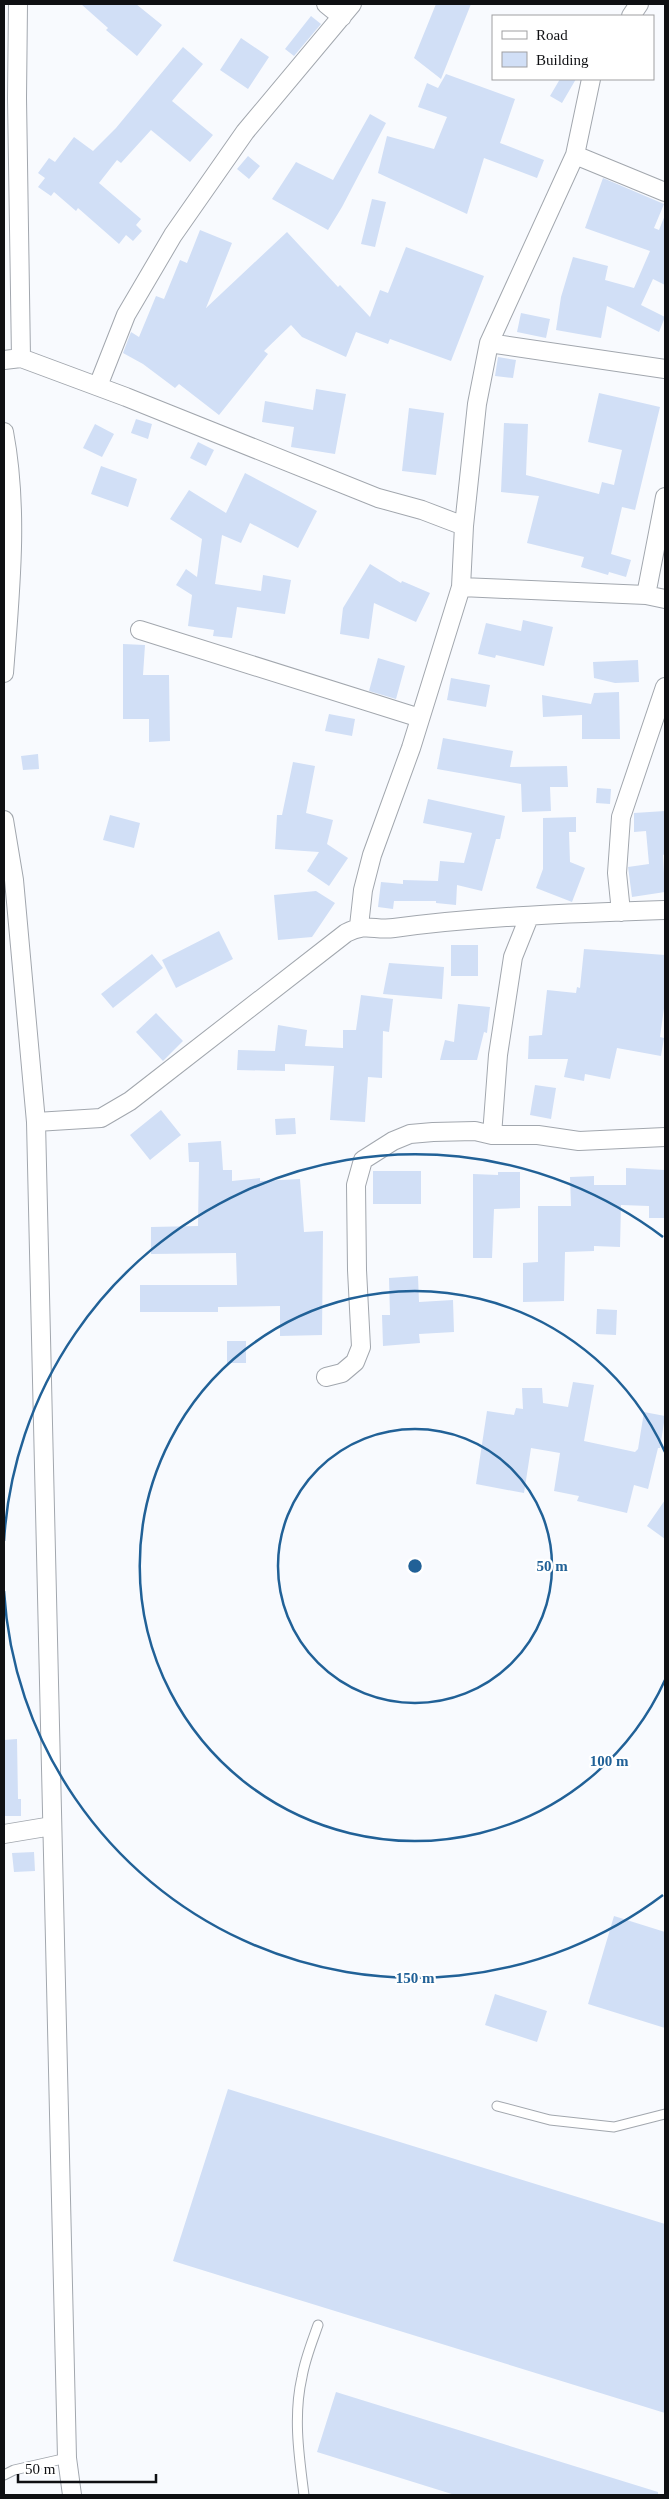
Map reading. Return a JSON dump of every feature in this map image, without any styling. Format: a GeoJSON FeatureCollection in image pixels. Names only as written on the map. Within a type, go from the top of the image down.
{"type":"FeatureCollection","features":[{"type":"Feature","properties":{"kind":"street"},"geometry":{"type":"LineString","coordinates":[[18,4],[12,359],[98,386],[378,498],[422,510],[464,526]]}},
{"type":"Feature","properties":{"kind":"street"},"geometry":{"type":"LineString","coordinates":[[98,386],[126,315],[174,236],[245,132],[347,10],[326,4]]}},
{"type":"Feature","properties":{"kind":"street"},"geometry":{"type":"LineString","coordinates":[[632,15],[639,4]]}},
{"type":"Feature","properties":{"kind":"street"},"geometry":{"type":"LineString","coordinates":[[359,926],[363,890],[372,855],[411,748],[461,586],[464,526],[477,404],[488,343],[575,155],[591,80]]}},
{"type":"Feature","properties":{"kind":"street"},"geometry":{"type":"LineString","coordinates":[[575,155],[665,192]]}},
{"type":"Feature","properties":{"kind":"street"},"geometry":{"type":"LineString","coordinates":[[488,343],[665,369]]}},
{"type":"Feature","properties":{"kind":"street"},"geometry":{"type":"LineString","coordinates":[[4,432],[12,493],[10,584],[4,673]]}},
{"type":"Feature","properties":{"kind":"street"},"geometry":{"type":"LineString","coordinates":[[646,595],[665,497]]}},
{"type":"Feature","properties":{"kind":"street"},"geometry":{"type":"LineString","coordinates":[[461,586],[646,595],[665,599]]}},
{"type":"Feature","properties":{"kind":"street"},"geometry":{"type":"LineString","coordinates":[[140,630],[420,718]]}},
{"type":"Feature","properties":{"kind":"street"},"geometry":{"type":"LineString","coordinates":[[621,912],[617,873],[621,817],[665,687]]}},
{"type":"Feature","properties":{"kind":"street"},"geometry":{"type":"LineString","coordinates":[[4,820],[14,880],[36,1122],[66,2458],[72,2495]]}},
{"type":"Feature","properties":{"kind":"street"},"geometry":{"type":"LineString","coordinates":[[36,1122],[101,1118],[130,1101],[346,933],[359,926],[392,928],[419,923],[665,910]]}},
{"type":"Feature","properties":{"kind":"street"},"geometry":{"type":"LineString","coordinates":[[492,1135],[498,1056],[513,957],[529,917]]}},
{"type":"Feature","properties":{"kind":"street"},"geometry":{"type":"LineString","coordinates":[[326,1377],[342,1373],[355,1362],[361,1347],[357,1270],[356,1185],[363,1160],[393,1141],[410,1134],[474,1131],[492,1135],[538,1135],[579,1141],[665,1138]]}},
{"type":"Feature","properties":{"kind":"street"},"geometry":{"type":"LineString","coordinates":[[4,1834],[52,1826]]}},
{"type":"Feature","properties":{"kind":"lane"},"geometry":{"type":"LineString","coordinates":[[497,2106],[550,2120],[614,2127],[665,2114]]}},
{"type":"Feature","properties":{"kind":"lane"},"geometry":{"type":"LineString","coordinates":[[304,2495],[298,2451],[298,2403],[302,2376],[318,2325]]}},
{"type":"Feature","properties":{"kind":"lane"},"geometry":{"type":"LineString","coordinates":[[4,2475],[14,2470],[66,2458]]}},
{"type":"Feature","properties":{"kind":"building"},"geometry":{"type":"Polygon","coordinates":[[[81,4],[136,4],[162,25],[137,56],[106,30],[108,28],[81,4]]]}},
{"type":"Feature","properties":{"kind":"building"},"geometry":{"type":"Polygon","coordinates":[[[436,4],[471,4],[441,79],[414,58],[436,4]]]}},
{"type":"Feature","properties":{"kind":"building"},"geometry":{"type":"Polygon","coordinates":[[[311,16],[321,24],[294,56],[285,49],[311,16]]]}},
{"type":"Feature","properties":{"kind":"building"},"geometry":{"type":"Polygon","coordinates":[[[241,38],[269,57],[248,89],[220,70],[241,38]]]}},
{"type":"Feature","properties":{"kind":"building"},"geometry":{"type":"Polygon","coordinates":[[[183,47],[203,64],[172,101],[213,135],[190,162],[151,130],[121,163],[117,160],[99,183],[141,219],[136,225],[142,231],[133,241],[126,235],[119,244],[78,208],[76,211],[54,192],[51,196],[38,187],[45,178],[38,173],[49,158],[55,162],[74,137],[93,151],[116,128],[183,47]]]}},
{"type":"Feature","properties":{"kind":"building"},"geometry":{"type":"Polygon","coordinates":[[[446,74],[515,99],[500,143],[544,160],[537,178],[484,158],[467,214],[378,173],[387,136],[434,149],[447,117],[418,107],[427,83],[438,88],[446,74]]]}},
{"type":"Feature","properties":{"kind":"building"},"geometry":{"type":"Polygon","coordinates":[[[559,80],[575,80],[562,103],[550,96],[559,80]]]}},
{"type":"Feature","properties":{"kind":"building"},"geometry":{"type":"Polygon","coordinates":[[[370,114],[386,123],[328,230],[272,199],[296,162],[333,180],[370,114]]]}},
{"type":"Feature","properties":{"kind":"building"},"geometry":{"type":"Polygon","coordinates":[[[248,156],[260,166],[249,179],[237,169],[248,156]]]}},
{"type":"Feature","properties":{"kind":"building"},"geometry":{"type":"Polygon","coordinates":[[[603,178],[664,204],[654,228],[659,230],[665,215],[665,285],[653,279],[641,305],[665,317],[659,332],[607,306],[601,338],[556,330],[561,297],[573,257],[608,266],[605,280],[634,288],[650,251],[585,228],[603,178]]]}},
{"type":"Feature","properties":{"kind":"building"},"geometry":{"type":"Polygon","coordinates":[[[372,199],[386,202],[375,247],[361,244],[372,199]]]}},
{"type":"Feature","properties":{"kind":"building"},"geometry":{"type":"Polygon","coordinates":[[[200,230],[232,243],[206,308],[287,232],[338,287],[340,285],[370,317],[380,290],[388,293],[406,247],[484,276],[451,361],[390,339],[388,344],[356,332],[346,357],[302,337],[291,325],[264,351],[268,354],[219,415],[179,384],[175,388],[143,364],[123,353],[131,332],[139,337],[156,296],[164,299],[180,260],[187,263],[200,230]]]}},
{"type":"Feature","properties":{"kind":"building"},"geometry":{"type":"Polygon","coordinates":[[[521,313],[550,319],[546,338],[517,332],[521,313]]]}},
{"type":"Feature","properties":{"kind":"building"},"geometry":{"type":"Polygon","coordinates":[[[498,357],[516,360],[513,378],[495,376],[498,357]]]}},
{"type":"Feature","properties":{"kind":"building"},"geometry":{"type":"Polygon","coordinates":[[[316,389],[346,394],[335,454],[291,447],[294,427],[262,422],[265,401],[313,410],[316,389]]]}},
{"type":"Feature","properties":{"kind":"building"},"geometry":{"type":"Polygon","coordinates":[[[599,393],[660,407],[635,510],[622,507],[611,554],[631,560],[626,577],[609,572],[608,575],[581,567],[584,557],[527,543],[539,496],[501,492],[504,423],[528,424],[526,475],[599,494],[602,482],[614,485],[622,450],[588,442],[599,393]]]}},
{"type":"Feature","properties":{"kind":"building"},"geometry":{"type":"Polygon","coordinates":[[[409,408],[444,413],[436,475],[402,471],[409,408]]]}},
{"type":"Feature","properties":{"kind":"building"},"geometry":{"type":"Polygon","coordinates":[[[136,419],[152,424],[148,439],[131,433],[136,419]]]}},
{"type":"Feature","properties":{"kind":"building"},"geometry":{"type":"Polygon","coordinates":[[[95,424],[114,434],[102,457],[83,448],[95,424]]]}},
{"type":"Feature","properties":{"kind":"building"},"geometry":{"type":"Polygon","coordinates":[[[198,442],[214,450],[206,466],[190,458],[198,442]]]}},
{"type":"Feature","properties":{"kind":"building"},"geometry":{"type":"Polygon","coordinates":[[[101,466],[137,479],[128,507],[91,494],[101,466]]]}},
{"type":"Feature","properties":{"kind":"building"},"geometry":{"type":"Polygon","coordinates":[[[245,473],[317,511],[298,548],[250,523],[241,543],[222,535],[215,584],[261,591],[263,575],[291,580],[285,614],[237,607],[232,638],[213,636],[214,630],[188,626],[192,595],[176,585],[186,569],[197,577],[202,539],[170,519],[189,490],[226,513],[245,473]]]}},
{"type":"Feature","properties":{"kind":"building"},"geometry":{"type":"Polygon","coordinates":[[[370,564],[401,583],[402,581],[430,593],[416,622],[374,603],[369,639],[340,634],[343,608],[370,564]]]}},
{"type":"Feature","properties":{"kind":"building"},"geometry":{"type":"Polygon","coordinates":[[[523,620],[553,627],[544,666],[496,655],[495,658],[478,654],[486,623],[521,631],[523,620]]]}},
{"type":"Feature","properties":{"kind":"building"},"geometry":{"type":"Polygon","coordinates":[[[123,644],[145,645],[143,675],[169,675],[170,741],[149,742],[149,719],[123,719],[123,644]]]}},
{"type":"Feature","properties":{"kind":"building"},"geometry":{"type":"Polygon","coordinates":[[[378,658],[405,666],[396,699],[369,691],[378,658]]]}},
{"type":"Feature","properties":{"kind":"building"},"geometry":{"type":"Polygon","coordinates":[[[638,660],[639,682],[615,683],[594,678],[593,662],[638,660]]]}},
{"type":"Feature","properties":{"kind":"building"},"geometry":{"type":"Polygon","coordinates":[[[451,678],[490,685],[486,707],[447,700],[451,678]]]}},
{"type":"Feature","properties":{"kind":"building"},"geometry":{"type":"Polygon","coordinates":[[[619,692],[620,739],[582,739],[582,715],[543,717],[542,695],[591,704],[594,693],[619,692]]]}},
{"type":"Feature","properties":{"kind":"building"},"geometry":{"type":"Polygon","coordinates":[[[329,714],[355,719],[352,736],[325,731],[329,714]]]}},
{"type":"Feature","properties":{"kind":"building"},"geometry":{"type":"Polygon","coordinates":[[[443,738],[513,751],[510,767],[567,766],[568,787],[550,787],[551,811],[522,812],[521,784],[437,769],[443,738]]]}},
{"type":"Feature","properties":{"kind":"building"},"geometry":{"type":"Polygon","coordinates":[[[38,754],[39,769],[23,770],[21,756],[38,754]]]}},
{"type":"Feature","properties":{"kind":"building"},"geometry":{"type":"Polygon","coordinates":[[[293,762],[315,766],[306,813],[333,820],[327,844],[348,858],[329,886],[307,871],[319,852],[275,849],[277,815],[282,815],[293,762]]]}},
{"type":"Feature","properties":{"kind":"building"},"geometry":{"type":"Polygon","coordinates":[[[597,788],[611,789],[610,804],[596,803],[597,788]]]}},
{"type":"Feature","properties":{"kind":"building"},"geometry":{"type":"Polygon","coordinates":[[[428,799],[505,816],[500,839],[496,839],[482,891],[457,885],[456,905],[436,903],[436,901],[394,901],[393,909],[378,907],[381,882],[403,884],[403,880],[438,881],[440,861],[464,863],[472,833],[423,823],[428,799]]]}},
{"type":"Feature","properties":{"kind":"building"},"geometry":{"type":"Polygon","coordinates":[[[665,811],[665,854],[663,855],[665,892],[632,897],[628,867],[649,864],[646,831],[634,832],[634,813],[665,811]]]}},
{"type":"Feature","properties":{"kind":"building"},"geometry":{"type":"Polygon","coordinates":[[[110,815],[140,823],[134,848],[103,840],[110,815]]]}},
{"type":"Feature","properties":{"kind":"building"},"geometry":{"type":"Polygon","coordinates":[[[576,817],[576,832],[569,832],[570,862],[585,868],[572,902],[536,888],[543,869],[543,818],[576,817]]]}},
{"type":"Feature","properties":{"kind":"building"},"geometry":{"type":"Polygon","coordinates":[[[316,891],[335,903],[312,937],[278,940],[274,895],[316,891]]]}},
{"type":"Feature","properties":{"kind":"building"},"geometry":{"type":"Polygon","coordinates":[[[219,931],[233,959],[176,988],[162,960],[219,931]]]}},
{"type":"Feature","properties":{"kind":"building"},"geometry":{"type":"Polygon","coordinates":[[[451,945],[478,945],[478,976],[451,976],[451,945]]]}},
{"type":"Feature","properties":{"kind":"building"},"geometry":{"type":"Polygon","coordinates":[[[584,949],[665,955],[665,1001],[660,1037],[664,1038],[661,1056],[617,1048],[610,1079],[585,1074],[584,1081],[564,1077],[568,1059],[528,1059],[529,1036],[542,1035],[547,990],[576,993],[577,987],[580,988],[584,949]]]}},
{"type":"Feature","properties":{"kind":"building"},"geometry":{"type":"Polygon","coordinates":[[[152,954],[163,968],[113,1008],[101,994],[152,954]]]}},
{"type":"Feature","properties":{"kind":"building"},"geometry":{"type":"Polygon","coordinates":[[[389,963],[444,967],[442,999],[383,994],[389,963]]]}},
{"type":"Feature","properties":{"kind":"building"},"geometry":{"type":"Polygon","coordinates":[[[361,995],[393,999],[389,1032],[383,1031],[382,1078],[368,1077],[365,1122],[330,1120],[334,1066],[285,1064],[285,1071],[237,1070],[238,1050],[275,1051],[278,1025],[307,1030],[305,1046],[343,1048],[343,1030],[356,1030],[361,995]]]}},
{"type":"Feature","properties":{"kind":"building"},"geometry":{"type":"Polygon","coordinates":[[[458,1004],[490,1007],[487,1033],[484,1032],[477,1060],[440,1060],[445,1040],[454,1042],[458,1004]]]}},
{"type":"Feature","properties":{"kind":"building"},"geometry":{"type":"Polygon","coordinates":[[[156,1013],[183,1041],[163,1061],[136,1032],[156,1013]]]}},
{"type":"Feature","properties":{"kind":"building"},"geometry":{"type":"Polygon","coordinates":[[[535,1085],[556,1088],[551,1119],[530,1115],[535,1085]]]}},
{"type":"Feature","properties":{"kind":"building"},"geometry":{"type":"Polygon","coordinates":[[[161,1110],[181,1135],[150,1160],[130,1135],[161,1110]]]}},
{"type":"Feature","properties":{"kind":"building"},"geometry":{"type":"Polygon","coordinates":[[[295,1118],[296,1134],[276,1135],[275,1119],[295,1118]]]}},
{"type":"Feature","properties":{"kind":"building"},"geometry":{"type":"Polygon","coordinates":[[[221,1141],[223,1170],[232,1170],[232,1181],[260,1178],[260,1181],[300,1179],[304,1232],[323,1231],[322,1335],[280,1336],[280,1306],[218,1307],[218,1312],[140,1312],[140,1285],[237,1285],[236,1253],[151,1254],[151,1227],[198,1226],[199,1162],[189,1162],[188,1143],[221,1141]]]}},
{"type":"Feature","properties":{"kind":"building"},"geometry":{"type":"Polygon","coordinates":[[[626,1168],[665,1170],[665,1218],[649,1218],[649,1206],[621,1205],[620,1247],[594,1246],[594,1251],[565,1252],[564,1301],[523,1302],[523,1263],[538,1262],[538,1206],[571,1206],[570,1177],[594,1176],[594,1185],[626,1185],[626,1168]]]}},
{"type":"Feature","properties":{"kind":"building"},"geometry":{"type":"Polygon","coordinates":[[[373,1171],[421,1171],[421,1204],[373,1204],[373,1171]]]}},
{"type":"Feature","properties":{"kind":"building"},"geometry":{"type":"Polygon","coordinates":[[[498,1172],[520,1172],[520,1208],[494,1209],[492,1258],[473,1258],[473,1174],[498,1175],[498,1172]]]}},
{"type":"Feature","properties":{"kind":"building"},"geometry":{"type":"Polygon","coordinates":[[[418,1276],[419,1302],[453,1300],[454,1332],[419,1334],[420,1343],[383,1346],[382,1315],[390,1315],[389,1278],[418,1276]]]}},
{"type":"Feature","properties":{"kind":"building"},"geometry":{"type":"Polygon","coordinates":[[[597,1309],[617,1310],[616,1335],[596,1334],[597,1309]]]}},
{"type":"Feature","properties":{"kind":"building"},"geometry":{"type":"Polygon","coordinates":[[[227,1341],[246,1341],[246,1363],[227,1363],[227,1341]]]}},
{"type":"Feature","properties":{"kind":"building"},"geometry":{"type":"Polygon","coordinates":[[[573,1382],[594,1385],[584,1441],[635,1452],[638,1449],[644,1412],[665,1416],[660,1448],[658,1448],[648,1489],[634,1485],[627,1513],[577,1501],[579,1496],[554,1491],[560,1453],[531,1448],[524,1493],[476,1484],[487,1411],[514,1415],[516,1408],[523,1409],[522,1388],[542,1388],[543,1403],[568,1407],[573,1382]]]}},
{"type":"Feature","properties":{"kind":"building"},"geometry":{"type":"Polygon","coordinates":[[[665,1500],[665,1539],[647,1526],[665,1500]]]}},
{"type":"Feature","properties":{"kind":"building"},"geometry":{"type":"Polygon","coordinates":[[[17,1739],[18,1799],[21,1799],[21,1816],[4,1816],[4,1740],[17,1739]]]}},
{"type":"Feature","properties":{"kind":"building"},"geometry":{"type":"Polygon","coordinates":[[[34,1852],[35,1871],[14,1872],[12,1853],[34,1852]]]}},
{"type":"Feature","properties":{"kind":"building"},"geometry":{"type":"Polygon","coordinates":[[[614,1916],[665,1932],[665,2028],[588,2004],[614,1916]]]}},
{"type":"Feature","properties":{"kind":"building"},"geometry":{"type":"Polygon","coordinates":[[[495,1994],[547,2011],[537,2042],[485,2025],[495,1994]]]}},
{"type":"Feature","properties":{"kind":"building"},"geometry":{"type":"Polygon","coordinates":[[[228,2089],[665,2224],[665,2413],[173,2261],[228,2089]]]}},
{"type":"Feature","properties":{"kind":"building"},"geometry":{"type":"Polygon","coordinates":[[[336,2392],[658,2492],[658,2495],[455,2495],[317,2452],[336,2392]]]}}]}
